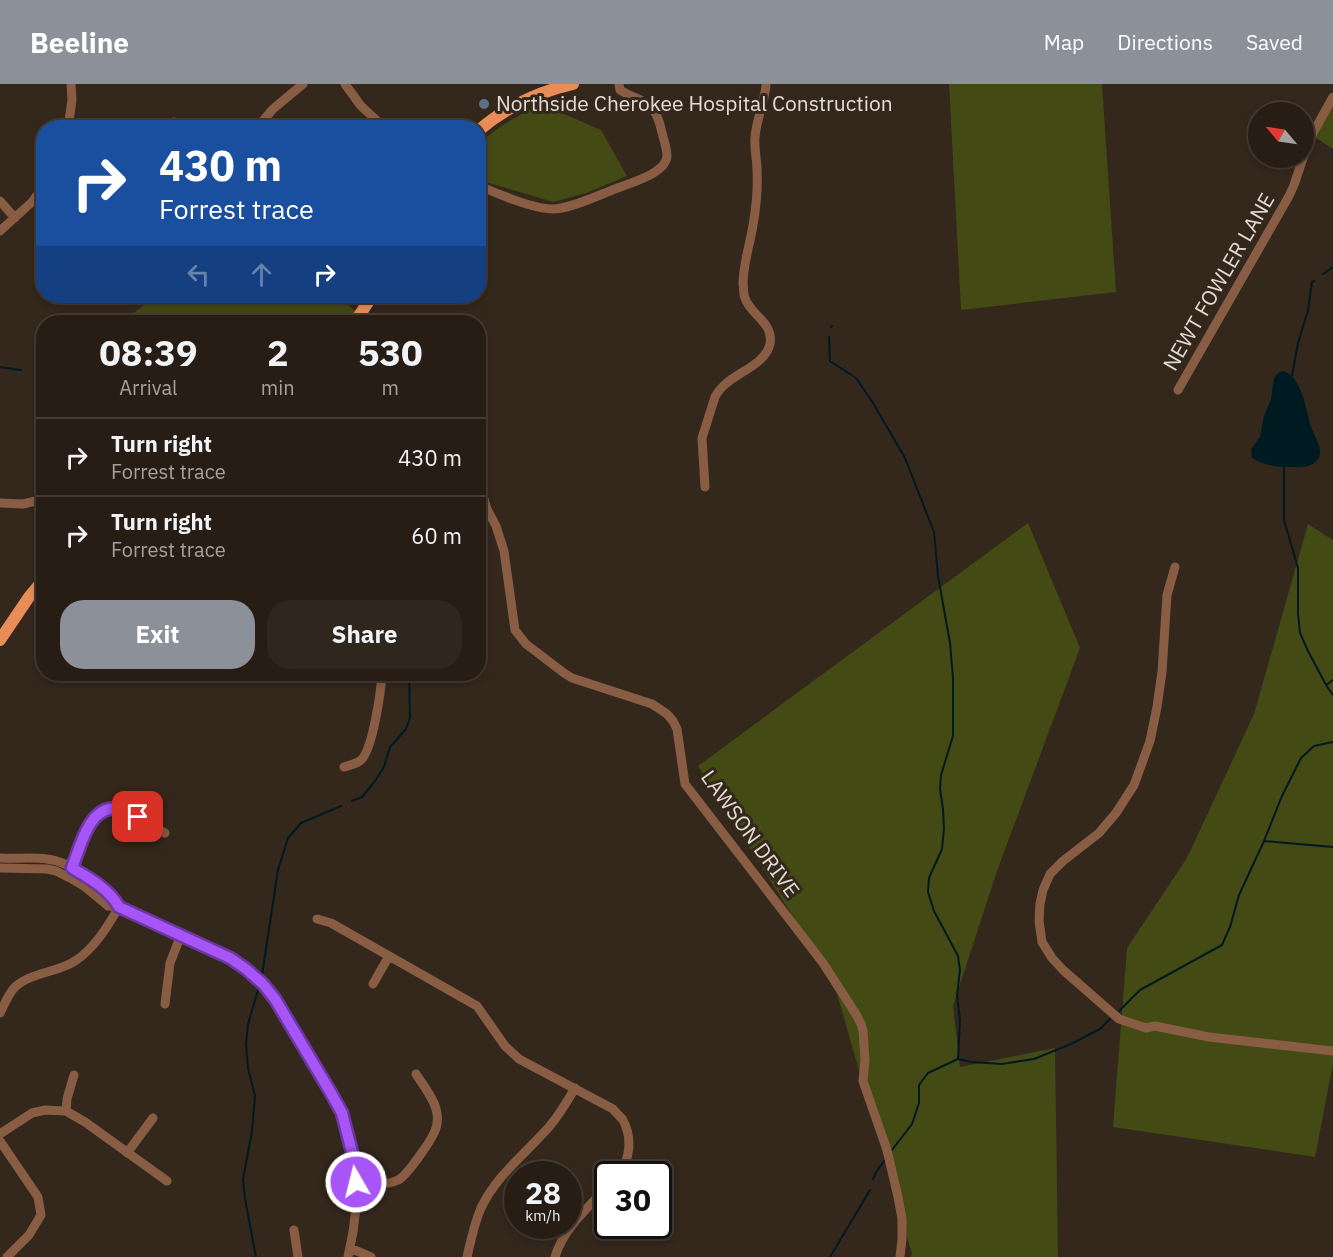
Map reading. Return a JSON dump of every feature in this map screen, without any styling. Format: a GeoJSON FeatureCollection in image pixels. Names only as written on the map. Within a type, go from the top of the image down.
{"type":"FeatureCollection","features":[{"type":"Feature","properties":{"kind":"main road"},"geometry":{"type":"LineString","coordinates":[[486,125],[503,112],[530,97],[543,91],[573,84]]}},
{"type":"Feature","properties":{"kind":"main road"},"geometry":{"type":"LineString","coordinates":[[0,640],[36,589]]}},
{"type":"Feature","properties":{"kind":"street"},"geometry":{"type":"LineString","coordinates":[[69,120],[72,100],[71,84]]}},
{"type":"Feature","properties":{"kind":"street"},"geometry":{"type":"LineString","coordinates":[[264,120],[273,109],[303,84]]}},
{"type":"Feature","properties":{"kind":"street"},"geometry":{"type":"LineString","coordinates":[[345,84],[361,106],[376,120]]}},
{"type":"Feature","properties":{"kind":"street"},"geometry":{"type":"LineString","coordinates":[[486,188],[541,208],[561,208],[608,192],[658,170],[666,163],[667,155],[657,114],[645,102],[620,90],[619,84]]}},
{"type":"Feature","properties":{"kind":"street"},"geometry":{"type":"LineString","coordinates":[[705,487],[702,438],[715,397],[718,391],[734,377],[761,360],[766,355],[769,346],[766,324],[745,298],[743,281],[754,214],[757,171],[755,137],[766,84]]}},
{"type":"Feature","properties":{"kind":"street","name":"NEWT FOWLER LANE"},"geometry":{"type":"LineString","coordinates":[[1314,131],[1333,97]]}},
{"type":"Feature","properties":{"kind":"street","name":"NEWT FOWLER LANE"},"geometry":{"type":"LineString","coordinates":[[1178,390],[1289,196],[1299,168]]}},
{"type":"Feature","properties":{"kind":"street"},"geometry":{"type":"LineString","coordinates":[[0,231],[36,197]]}},
{"type":"Feature","properties":{"kind":"street"},"geometry":{"type":"LineString","coordinates":[[0,201],[15,218]]}},
{"type":"Feature","properties":{"kind":"street"},"geometry":{"type":"LineString","coordinates":[[0,503],[23,504],[36,501]]}},
{"type":"Feature","properties":{"kind":"street","name":"LAWSON DRIVE"},"geometry":{"type":"LineString","coordinates":[[486,506],[504,551],[515,630],[526,644],[572,678],[652,704],[667,714],[677,729],[685,784],[817,955],[857,1016],[864,1041],[863,1081],[887,1150],[902,1219],[900,1257]]}},
{"type":"Feature","properties":{"kind":"street"},"geometry":{"type":"LineString","coordinates":[[1175,567],[1167,595],[1162,672],[1157,707],[1143,760],[1134,785],[1116,813],[1099,833],[1050,874],[1040,904],[1039,921],[1042,942],[1052,958],[1082,988],[1119,1019],[1146,1028],[1155,1026],[1209,1037],[1333,1051]]}},
{"type":"Feature","properties":{"kind":"street"},"geometry":{"type":"LineString","coordinates":[[344,767],[361,761],[369,745],[381,681]]}},
{"type":"Feature","properties":{"kind":"street"},"geometry":{"type":"LineString","coordinates":[[70,872],[92,818],[101,812],[110,809],[129,811],[165,833]]}},
{"type":"Feature","properties":{"kind":"street"},"geometry":{"type":"LineString","coordinates":[[0,858],[56,861],[70,872]]}},
{"type":"Feature","properties":{"kind":"street"},"geometry":{"type":"LineString","coordinates":[[0,868],[47,868],[70,872],[92,881],[114,898],[119,907],[230,958],[263,984],[275,999],[342,1113],[355,1164],[356,1182],[356,1207],[349,1253],[371,1257]]}},
{"type":"Feature","properties":{"kind":"street"},"geometry":{"type":"LineString","coordinates":[[0,1012],[15,988],[27,979],[72,963],[83,955],[106,928],[119,907]]}},
{"type":"Feature","properties":{"kind":"street"},"geometry":{"type":"LineString","coordinates":[[317,919],[331,923],[477,1006],[505,1046],[519,1059],[613,1109],[622,1120],[628,1136],[629,1154],[627,1161]]}},
{"type":"Feature","properties":{"kind":"street"},"geometry":{"type":"LineString","coordinates":[[165,1004],[170,963],[181,935]]}},
{"type":"Feature","properties":{"kind":"street"},"geometry":{"type":"LineString","coordinates":[[374,984],[389,956]]}},
{"type":"Feature","properties":{"kind":"street"},"geometry":{"type":"LineString","coordinates":[[356,1182],[390,1183],[401,1179],[434,1133],[437,1113],[416,1074]]}},
{"type":"Feature","properties":{"kind":"street"},"geometry":{"type":"LineString","coordinates":[[66,1111],[74,1075]]}},
{"type":"Feature","properties":{"kind":"street"},"geometry":{"type":"LineString","coordinates":[[468,1257],[471,1237],[482,1207],[497,1183],[563,1110],[574,1088]]}},
{"type":"Feature","properties":{"kind":"street"},"geometry":{"type":"LineString","coordinates":[[0,1134],[32,1113],[45,1110],[66,1111],[167,1181]]}},
{"type":"Feature","properties":{"kind":"street"},"geometry":{"type":"LineString","coordinates":[[127,1153],[153,1118]]}},
{"type":"Feature","properties":{"kind":"street"},"geometry":{"type":"LineString","coordinates":[[0,1141],[38,1197],[41,1215],[29,1235],[7,1257]]}},
{"type":"Feature","properties":{"kind":"street"},"geometry":{"type":"LineString","coordinates":[[555,1257],[559,1244],[568,1231],[594,1202]]}},
{"type":"Feature","properties":{"kind":"street"},"geometry":{"type":"LineString","coordinates":[[294,1230],[298,1257]]}},
{"type":"Feature","properties":{"kind":"green space"},"geometry":{"type":"Polygon","coordinates":[[[949,84],[1102,84],[1116,292],[961,310],[949,84]]]}},
{"type":"Feature","properties":{"kind":"green space"},"geometry":{"type":"Polygon","coordinates":[[[1333,92],[1333,149],[1314,137],[1314,127],[1333,92]]]}},
{"type":"Feature","properties":{"kind":"green space"},"geometry":{"type":"Polygon","coordinates":[[[541,104],[601,130],[627,176],[586,193],[553,202],[486,182],[486,138],[524,112],[541,104]]]}},
{"type":"Feature","properties":{"kind":"green space"},"geometry":{"type":"Polygon","coordinates":[[[146,303],[345,303],[360,314],[360,315],[132,315],[146,303]]]}},
{"type":"Feature","properties":{"kind":"green space"},"geometry":{"type":"Polygon","coordinates":[[[1028,523],[1080,648],[997,871],[953,1006],[960,1067],[1055,1048],[1058,1257],[911,1257],[833,980],[698,766],[1028,523]]]}},
{"type":"Feature","properties":{"kind":"green space"},"geometry":{"type":"Polygon","coordinates":[[[1308,524],[1333,540],[1333,1064],[1315,1157],[1113,1127],[1127,948],[1187,858],[1254,714],[1308,524]]]}},
{"type":"Feature","properties":{"kind":"water"},"geometry":{"type":"Polygon","coordinates":[[[1283,371],[1295,380],[1299,387],[1320,450],[1318,460],[1311,465],[1272,466],[1252,458],[1251,449],[1260,437],[1264,416],[1271,399],[1274,378],[1283,371]]]}},
{"type":"Feature","properties":{"kind":"waterway"},"geometry":{"type":"LineString","coordinates":[[1323,274],[1333,267]]}},
{"type":"Feature","properties":{"kind":"waterway"},"geometry":{"type":"LineString","coordinates":[[1292,376],[1314,281]]}},
{"type":"Feature","properties":{"kind":"waterway"},"geometry":{"type":"LineString","coordinates":[[829,337],[830,361],[856,378],[873,403],[905,458],[934,532],[938,576],[950,643],[953,678],[953,736],[941,775],[944,829],[942,849],[929,878],[928,892],[934,911],[958,956],[960,970],[957,995],[960,1020],[958,1059]]}},
{"type":"Feature","properties":{"kind":"waterway"},"geometry":{"type":"LineString","coordinates":[[0,367],[21,370]]}},
{"type":"Feature","properties":{"kind":"waterway"},"geometry":{"type":"LineString","coordinates":[[1284,467],[1284,520],[1298,568],[1300,633],[1333,695]]}},
{"type":"Feature","properties":{"kind":"waterway"},"geometry":{"type":"LineString","coordinates":[[1326,685],[1333,680]]}},
{"type":"Feature","properties":{"kind":"waterway"},"geometry":{"type":"LineString","coordinates":[[352,801],[362,797],[375,781],[384,767],[390,747],[406,729],[410,718],[409,681]]}},
{"type":"Feature","properties":{"kind":"waterway"},"geometry":{"type":"LineString","coordinates":[[1119,1011],[1140,990],[1222,945],[1239,895],[1301,758],[1314,746],[1333,742]]}},
{"type":"Feature","properties":{"kind":"waterway"},"geometry":{"type":"LineString","coordinates":[[262,975],[278,870],[288,838],[301,823],[341,806]]}},
{"type":"Feature","properties":{"kind":"waterway"},"geometry":{"type":"LineString","coordinates":[[1264,841],[1333,847]]}},
{"type":"Feature","properties":{"kind":"waterway"},"geometry":{"type":"LineString","coordinates":[[256,1257],[243,1179],[252,1131],[255,1096],[248,1068],[246,1045],[248,1024],[259,987]]}},
{"type":"Feature","properties":{"kind":"waterway"},"geometry":{"type":"LineString","coordinates":[[892,1150],[912,1124],[919,1103],[919,1085],[928,1073],[958,1059],[1002,1064],[1034,1059],[1100,1029],[1110,1019]]}},
{"type":"Feature","properties":{"kind":"waterway"},"geometry":{"type":"LineString","coordinates":[[873,1179],[884,1161]]}},
{"type":"Feature","properties":{"kind":"waterway"},"geometry":{"type":"LineString","coordinates":[[830,1257],[870,1190]]}},
{"type":"Feature","properties":{"kind":"place","name":"Northside Cherokee Hospital Construction"},"geometry":{"type":"Point","coordinates":[484,104]}},
{"type":"Feature","properties":{"kind":"route"},"geometry":{"type":"LineString","coordinates":[[138,817],[129,811],[110,809],[92,818],[72,868],[114,898],[119,907],[230,958],[263,984],[275,999],[342,1113],[355,1164],[356,1182]]}}]}
